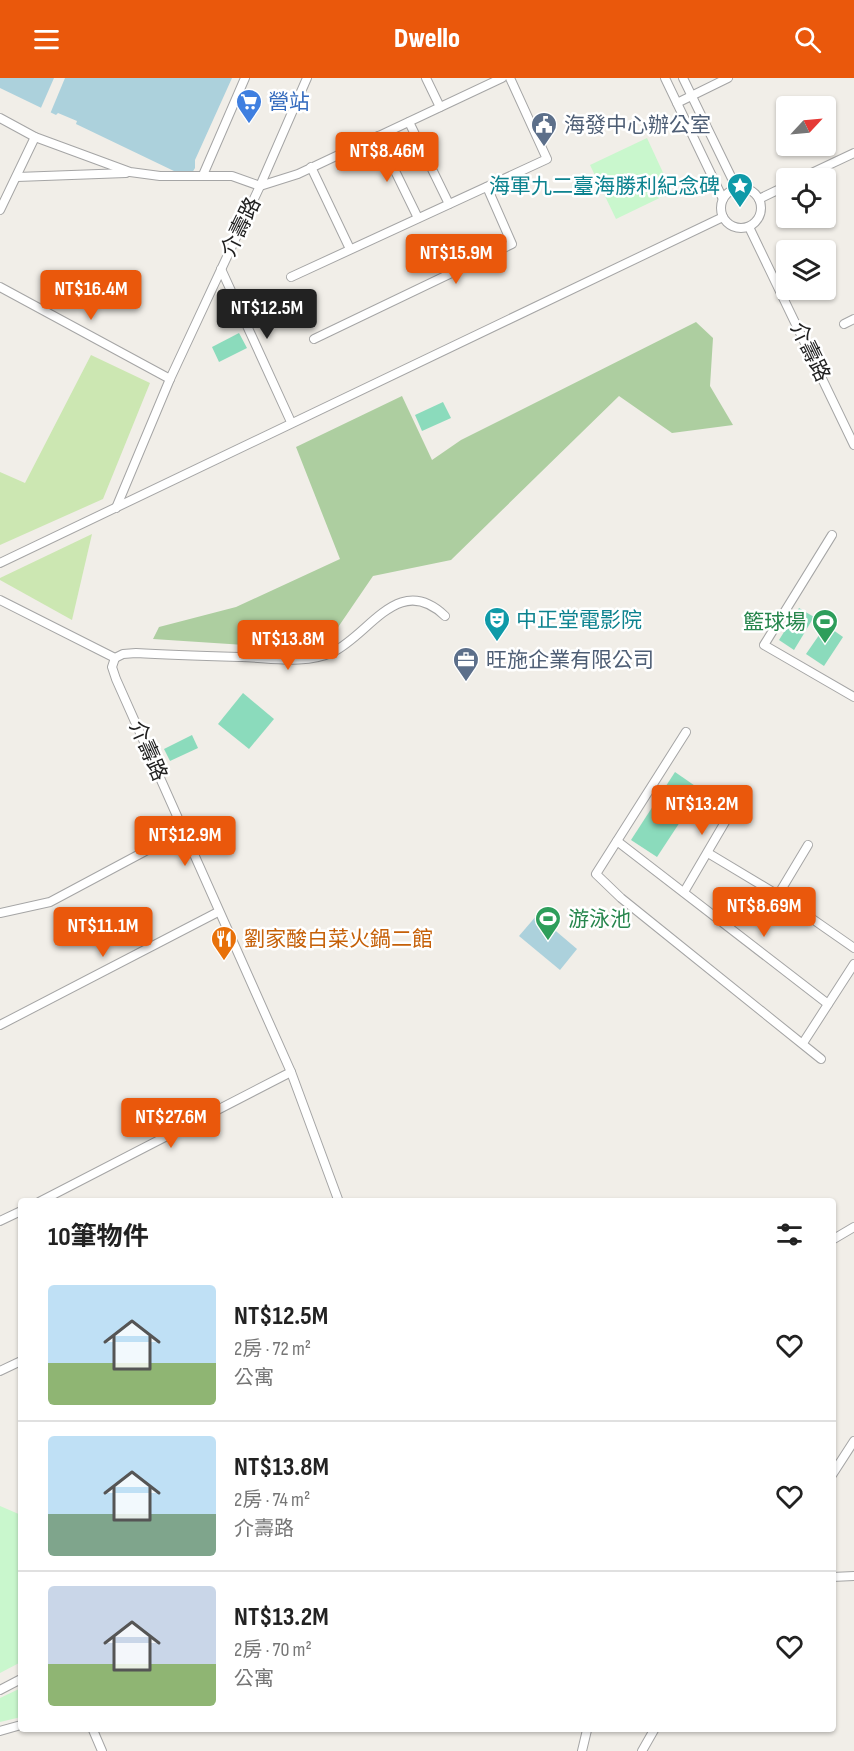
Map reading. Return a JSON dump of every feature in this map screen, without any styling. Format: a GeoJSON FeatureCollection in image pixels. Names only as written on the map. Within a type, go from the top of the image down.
{"type":"FeatureCollection","features":[{"type":"Feature","properties":{"kind":"street"},"geometry":{"type":"LineString","coordinates":[[203,176],[245,78]]}},
{"type":"Feature","properties":{"kind":"street","name":"介壽路"},"geometry":{"type":"LineString","coordinates":[[116,507],[170,379],[308,78]]}},
{"type":"Feature","properties":{"kind":"street"},"geometry":{"type":"LineString","coordinates":[[426,78],[441,107]]}},
{"type":"Feature","properties":{"kind":"street"},"geometry":{"type":"LineString","coordinates":[[480,78],[484,86]]}},
{"type":"Feature","properties":{"kind":"street"},"geometry":{"type":"LineString","coordinates":[[17,177],[130,172],[160,176],[232,176],[260,186],[311,167],[502,78]]}},
{"type":"Feature","properties":{"kind":"street"},"geometry":{"type":"LineString","coordinates":[[291,277],[547,159],[510,78]]}},
{"type":"Feature","properties":{"kind":"street"},"geometry":{"type":"LineString","coordinates":[[665,78],[723,199]]}},
{"type":"Feature","properties":{"kind":"street"},"geometry":{"type":"LineString","coordinates":[[682,78],[737,189]]}},
{"type":"Feature","properties":{"kind":"street"},"geometry":{"type":"LineString","coordinates":[[677,103],[728,78]]}},
{"type":"Feature","properties":{"kind":"street"},"geometry":{"type":"LineString","coordinates":[[0,118],[35,137],[130,172]]}},
{"type":"Feature","properties":{"kind":"street"},"geometry":{"type":"LineString","coordinates":[[409,122],[449,204]]}},
{"type":"Feature","properties":{"kind":"street"},"geometry":{"type":"LineString","coordinates":[[378,136],[418,218]]}},
{"type":"Feature","properties":{"kind":"street"},"geometry":{"type":"LineString","coordinates":[[0,210],[35,137]]}},
{"type":"Feature","properties":{"kind":"street"},"geometry":{"type":"LineString","coordinates":[[822,168],[854,153]]}},
{"type":"Feature","properties":{"kind":"street"},"geometry":{"type":"LineString","coordinates":[[311,167],[350,249]]}},
{"type":"Feature","properties":{"kind":"street"},"geometry":{"type":"LineString","coordinates":[[314,339],[512,244],[487,186]]}},
{"type":"Feature","properties":{"kind":"street"},"geometry":{"type":"LineString","coordinates":[[737,189],[750,190],[759,199],[760,212],[749,227],[731,226],[721,211],[723,199],[731,190],[737,189]]}},
{"type":"Feature","properties":{"kind":"street"},"geometry":{"type":"LineString","coordinates":[[759,199],[776,191]]}},
{"type":"Feature","properties":{"kind":"street"},"geometry":{"type":"LineString","coordinates":[[0,563],[723,217]]}},
{"type":"Feature","properties":{"kind":"street","name":"介壽路"},"geometry":{"type":"LineString","coordinates":[[749,227],[854,445]]}},
{"type":"Feature","properties":{"kind":"street"},"geometry":{"type":"LineString","coordinates":[[221,269],[291,422]]}},
{"type":"Feature","properties":{"kind":"street"},"geometry":{"type":"LineString","coordinates":[[0,287],[170,379]]}},
{"type":"Feature","properties":{"kind":"street"},"geometry":{"type":"LineString","coordinates":[[844,324],[854,319]]}},
{"type":"Feature","properties":{"kind":"street"},"geometry":{"type":"LineString","coordinates":[[832,535],[764,645],[854,697]]}},
{"type":"Feature","properties":{"kind":"street"},"geometry":{"type":"LineString","coordinates":[[0,600],[115,658],[123,654],[136,653],[303,659],[334,651],[385,610],[395,605],[412,601],[427,603],[446,616]]}},
{"type":"Feature","properties":{"kind":"street","name":"介壽路"},"geometry":{"type":"LineString","coordinates":[[115,658],[112,667],[116,679],[291,1072],[338,1198]]}},
{"type":"Feature","properties":{"kind":"street"},"geometry":{"type":"LineString","coordinates":[[686,732],[596,874],[621,898],[821,1059]]}},
{"type":"Feature","properties":{"kind":"street"},"geometry":{"type":"LineString","coordinates":[[684,892],[742,793]]}},
{"type":"Feature","properties":{"kind":"street"},"geometry":{"type":"LineString","coordinates":[[0,913],[50,902],[183,831]]}},
{"type":"Feature","properties":{"kind":"street"},"geometry":{"type":"LineString","coordinates":[[617,841],[828,1004]]}},
{"type":"Feature","properties":{"kind":"street"},"geometry":{"type":"LineString","coordinates":[[778,896],[808,845]]}},
{"type":"Feature","properties":{"kind":"street"},"geometry":{"type":"LineString","coordinates":[[708,853],[778,896],[854,948]]}},
{"type":"Feature","properties":{"kind":"street"},"geometry":{"type":"LineString","coordinates":[[0,1026],[218,912]]}},
{"type":"Feature","properties":{"kind":"street"},"geometry":{"type":"LineString","coordinates":[[802,1043],[854,964]]}},
{"type":"Feature","properties":{"kind":"street"},"geometry":{"type":"LineString","coordinates":[[47,1198],[291,1072]]}},
{"type":"Feature","properties":{"kind":"street"},"geometry":{"type":"LineString","coordinates":[[0,1221],[18,1212]]}},
{"type":"Feature","properties":{"kind":"street"},"geometry":{"type":"LineString","coordinates":[[836,1238],[854,1227]]}},
{"type":"Feature","properties":{"kind":"street"},"geometry":{"type":"LineString","coordinates":[[0,1371],[18,1362]]}},
{"type":"Feature","properties":{"kind":"street"},"geometry":{"type":"LineString","coordinates":[[836,1469],[854,1441]]}},
{"type":"Feature","properties":{"kind":"street"},"geometry":{"type":"LineString","coordinates":[[836,1577],[854,1576]]}},
{"type":"Feature","properties":{"kind":"street"},"geometry":{"type":"LineString","coordinates":[[0,1690],[18,1681]]}},
{"type":"Feature","properties":{"kind":"street"},"geometry":{"type":"LineString","coordinates":[[0,1731],[18,1726]]}},
{"type":"Feature","properties":{"kind":"street"},"geometry":{"type":"LineString","coordinates":[[94,1732],[102,1751]]}},
{"type":"Feature","properties":{"kind":"street"},"geometry":{"type":"LineString","coordinates":[[582,1751],[587,1732]]}},
{"type":"Feature","properties":{"kind":"street"},"geometry":{"type":"LineString","coordinates":[[642,1751],[653,1732]]}},
{"type":"Feature","properties":{"kind":"green space"},"geometry":{"type":"Polygon","coordinates":[[[647,138],[672,192],[616,219],[590,165],[647,138]]]}},
{"type":"Feature","properties":{"kind":"green space"},"geometry":{"type":"Polygon","coordinates":[[[696,322],[713,338],[710,386],[733,425],[672,433],[619,396],[451,560],[373,576],[330,639],[307,649],[153,639],[159,627],[236,607],[340,559],[296,447],[402,396],[432,460],[461,440],[696,322]]]}},
{"type":"Feature","properties":{"kind":"green space"},"geometry":{"type":"Polygon","coordinates":[[[239,333],[247,348],[219,362],[212,347],[239,333]]]}},
{"type":"Feature","properties":{"kind":"green space"},"geometry":{"type":"Polygon","coordinates":[[[91,355],[150,383],[103,499],[0,545],[0,472],[25,483],[91,355]]]}},
{"type":"Feature","properties":{"kind":"green space"},"geometry":{"type":"Polygon","coordinates":[[[443,402],[451,418],[422,431],[415,415],[443,402]]]}},
{"type":"Feature","properties":{"kind":"green space"},"geometry":{"type":"Polygon","coordinates":[[[92,534],[72,620],[0,580],[0,578],[92,534]]]}},
{"type":"Feature","properties":{"kind":"green space","name":"籃球場"},"geometry":{"type":"Polygon","coordinates":[[[799,608],[814,617],[794,650],[779,640],[799,608]]]}},
{"type":"Feature","properties":{"kind":"green space","name":"籃球場"},"geometry":{"type":"Polygon","coordinates":[[[826,625],[843,637],[824,666],[806,654],[826,625]]]}},
{"type":"Feature","properties":{"kind":"green space"},"geometry":{"type":"Polygon","coordinates":[[[243,693],[274,719],[249,749],[218,724],[243,693]]]}},
{"type":"Feature","properties":{"kind":"green space"},"geometry":{"type":"Polygon","coordinates":[[[192,735],[198,748],[170,761],[164,749],[192,735]]]}},
{"type":"Feature","properties":{"kind":"green space"},"geometry":{"type":"Polygon","coordinates":[[[675,772],[701,790],[657,857],[631,840],[675,772]]]}},
{"type":"Feature","properties":{"kind":"green space"},"geometry":{"type":"Polygon","coordinates":[[[0,1506],[18,1514],[18,1664],[0,1673],[0,1506]]]}},
{"type":"Feature","properties":{"kind":"green space"},"geometry":{"type":"Polygon","coordinates":[[[18,1689],[18,1718],[0,1722],[0,1698],[18,1689]]]}},
{"type":"Feature","properties":{"kind":"water"},"geometry":{"type":"Polygon","coordinates":[[[0,78],[232,78],[195,160],[192,173],[176,172],[76,124],[77,121],[58,113],[56,115],[0,88],[0,78]]]}},
{"type":"Feature","properties":{"kind":"water","name":"游泳池"},"geometry":{"type":"Polygon","coordinates":[[[537,915],[577,949],[560,970],[519,936],[537,915]]]}},
{"type":"Feature","properties":{"kind":"pier"},"geometry":{"type":"Polygon","coordinates":[[[54,78],[65,78],[50,114],[40,110],[54,78]]]}},
{"type":"Feature","properties":{"kind":"place","name":"營站"},"geometry":{"type":"Point","coordinates":[249,125]}},
{"type":"Feature","properties":{"kind":"place","name":"海發中心辦公室"},"geometry":{"type":"Point","coordinates":[544,148]}},
{"type":"Feature","properties":{"kind":"place","name":"海軍九二臺海勝利紀念碑"},"geometry":{"type":"Point","coordinates":[740,209]}},
{"type":"Feature","properties":{"kind":"place","name":"中正堂電影院"},"geometry":{"type":"Point","coordinates":[497,643]}},
{"type":"Feature","properties":{"kind":"place","name":"籃球場"},"geometry":{"type":"Point","coordinates":[825,645]}},
{"type":"Feature","properties":{"kind":"place","name":"旺施企業有限公司"},"geometry":{"type":"Point","coordinates":[466,683]}},
{"type":"Feature","properties":{"kind":"place","name":"游泳池"},"geometry":{"type":"Point","coordinates":[548,942]}},
{"type":"Feature","properties":{"kind":"place","name":"劉家酸白菜火鍋二館"},"geometry":{"type":"Point","coordinates":[224,962]}}]}
